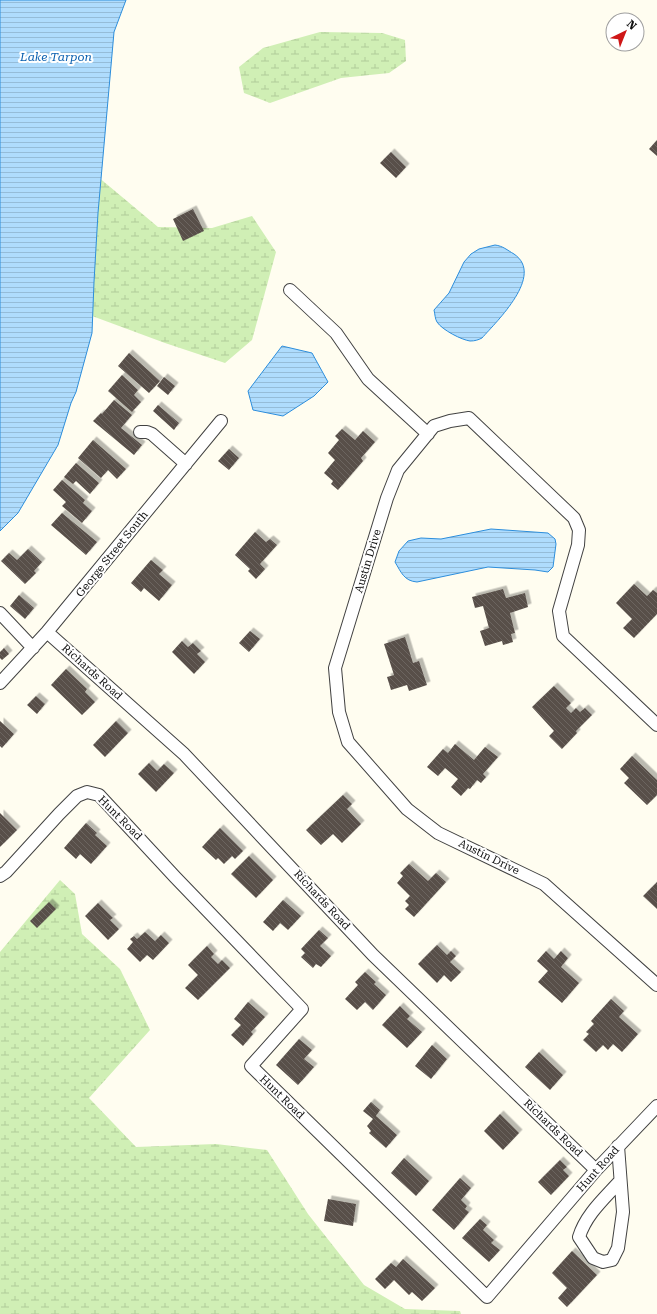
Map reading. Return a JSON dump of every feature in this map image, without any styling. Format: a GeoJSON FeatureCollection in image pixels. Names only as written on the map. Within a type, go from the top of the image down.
{"type":"FeatureCollection","features":[{"type":"Feature","properties":{"kind":"street"},"geometry":{"type":"LineString","coordinates":[[290,290],[339,336],[368,379],[428,434]]}},
{"type":"Feature","properties":{"kind":"street","name":"Austin Drive"},"geometry":{"type":"LineString","coordinates":[[657,725],[563,636],[559,611],[578,545],[579,530],[574,518],[469,418],[450,421],[434,426],[398,470],[387,498],[335,668],[340,712],[348,742],[407,809],[438,833],[544,884],[657,985]]}},
{"type":"Feature","properties":{"kind":"street","name":"George Street South"},"geometry":{"type":"LineString","coordinates":[[0,684],[48,632],[221,421]]}},
{"type":"Feature","properties":{"kind":"street"},"geometry":{"type":"LineString","coordinates":[[140,432],[152,434],[186,464]]}},
{"type":"Feature","properties":{"kind":"street"},"geometry":{"type":"LineString","coordinates":[[0,613],[33,648]]}},
{"type":"Feature","properties":{"kind":"street","name":"Richards Road"},"geometry":{"type":"LineString","coordinates":[[48,632],[184,754],[373,955],[596,1170]]}},
{"type":"Feature","properties":{"kind":"street","name":"Hunt Road"},"geometry":{"type":"LineString","coordinates":[[2,874],[77,796],[87,792],[99,795],[175,877],[302,1009],[251,1066],[487,1297],[596,1170],[657,1106]]}},
{"type":"Feature","properties":{"kind":"street"},"geometry":{"type":"LineString","coordinates":[[618,1146],[623,1212],[618,1248],[612,1260],[603,1262],[593,1258],[579,1237],[588,1216],[620,1181]]}},
{"type":"Feature","properties":{"kind":"green space"},"geometry":{"type":"Polygon","coordinates":[[[320,32],[382,33],[405,40],[406,61],[389,73],[341,78],[270,103],[244,93],[239,67],[263,48],[320,32]]]}},
{"type":"Feature","properties":{"kind":"green space"},"geometry":{"type":"Polygon","coordinates":[[[97,176],[158,227],[212,228],[252,216],[276,252],[252,340],[225,363],[165,343],[84,313],[97,176]]]}},
{"type":"Feature","properties":{"kind":"green space"},"geometry":{"type":"Polygon","coordinates":[[[60,880],[75,894],[82,934],[120,969],[150,1030],[89,1098],[136,1147],[216,1144],[267,1150],[308,1214],[364,1285],[405,1309],[460,1311],[461,1314],[0,1314],[0,952],[60,880]]]}},
{"type":"Feature","properties":{"kind":"water","name":"Lake Tarpon"},"geometry":{"type":"Polygon","coordinates":[[[0,0],[126,0],[114,32],[98,213],[92,333],[76,392],[58,445],[18,513],[0,531],[0,0]]]}},
{"type":"Feature","properties":{"kind":"water"},"geometry":{"type":"Polygon","coordinates":[[[495,245],[503,247],[514,254],[522,263],[524,274],[521,285],[515,298],[507,309],[482,338],[470,341],[457,337],[437,322],[434,310],[449,293],[464,262],[471,254],[479,249],[495,245]]]}},
{"type":"Feature","properties":{"kind":"water"},"geometry":{"type":"Polygon","coordinates":[[[282,346],[312,353],[328,382],[314,396],[283,416],[253,410],[248,391],[282,346]]]}},
{"type":"Feature","properties":{"kind":"water"},"geometry":{"type":"Polygon","coordinates":[[[491,529],[548,533],[555,539],[556,544],[553,567],[548,572],[488,567],[417,582],[406,578],[395,562],[399,551],[408,541],[421,538],[441,539],[491,529]]]}},
{"type":"Feature","properties":{"kind":"building"},"geometry":{"type":"Polygon","coordinates":[[[657,140],[657,156],[649,149],[657,140]]]}},
{"type":"Feature","properties":{"kind":"building"},"geometry":{"type":"Polygon","coordinates":[[[391,152],[406,167],[396,178],[380,163],[391,152]]]}},
{"type":"Feature","properties":{"kind":"building"},"geometry":{"type":"Polygon","coordinates":[[[193,209],[204,231],[183,241],[173,219],[193,209]]]}},
{"type":"Feature","properties":{"kind":"building"},"geometry":{"type":"Polygon","coordinates":[[[129,353],[160,381],[149,393],[118,366],[129,353]]]}},
{"type":"Feature","properties":{"kind":"building"},"geometry":{"type":"Polygon","coordinates":[[[122,375],[138,390],[134,395],[141,402],[132,412],[108,391],[122,375]]]}},
{"type":"Feature","properties":{"kind":"building"},"geometry":{"type":"Polygon","coordinates":[[[164,377],[175,386],[168,395],[157,386],[164,377]]]}},
{"type":"Feature","properties":{"kind":"building"},"geometry":{"type":"Polygon","coordinates":[[[114,400],[132,415],[121,428],[142,445],[134,455],[93,421],[101,413],[102,414],[114,400]]]}},
{"type":"Feature","properties":{"kind":"building"},"geometry":{"type":"Polygon","coordinates":[[[158,405],[179,423],[174,430],[153,411],[158,405]]]}},
{"type":"Feature","properties":{"kind":"building"},"geometry":{"type":"Polygon","coordinates":[[[342,429],[355,440],[363,431],[375,442],[361,458],[363,461],[338,490],[331,484],[333,481],[324,473],[335,460],[328,453],[339,440],[335,436],[342,429]]]}},
{"type":"Feature","properties":{"kind":"building"},"geometry":{"type":"Polygon","coordinates":[[[93,440],[126,469],[117,479],[108,470],[101,478],[78,458],[93,440]]]}},
{"type":"Feature","properties":{"kind":"building"},"geometry":{"type":"Polygon","coordinates":[[[229,449],[239,458],[229,470],[218,461],[229,449]]]}},
{"type":"Feature","properties":{"kind":"building"},"geometry":{"type":"Polygon","coordinates":[[[76,463],[99,483],[90,494],[76,481],[73,484],[64,477],[76,463]]]}},
{"type":"Feature","properties":{"kind":"building"},"geometry":{"type":"Polygon","coordinates":[[[62,480],[85,500],[83,503],[92,511],[82,523],[62,506],[66,502],[53,490],[62,480]]]}},
{"type":"Feature","properties":{"kind":"building"},"geometry":{"type":"Polygon","coordinates":[[[62,513],[97,542],[86,555],[51,525],[62,513]]]}},
{"type":"Feature","properties":{"kind":"building"},"geometry":{"type":"Polygon","coordinates":[[[255,532],[266,542],[270,539],[277,545],[260,564],[265,569],[256,579],[248,571],[250,569],[235,555],[255,532]]]}},
{"type":"Feature","properties":{"kind":"building"},"geometry":{"type":"Polygon","coordinates":[[[28,549],[42,562],[34,571],[36,573],[25,584],[1,561],[9,553],[17,560],[28,549]]]}},
{"type":"Feature","properties":{"kind":"building"},"geometry":{"type":"Polygon","coordinates":[[[151,560],[163,570],[159,574],[172,585],[159,601],[144,588],[141,592],[131,583],[151,560]]]}},
{"type":"Feature","properties":{"kind":"building"},"geometry":{"type":"Polygon","coordinates":[[[634,584],[647,596],[653,590],[657,593],[657,614],[634,638],[623,628],[632,619],[616,603],[634,584]]]}},
{"type":"Feature","properties":{"kind":"building"},"geometry":{"type":"Polygon","coordinates":[[[503,589],[506,598],[525,593],[528,607],[510,613],[515,633],[511,634],[513,642],[503,645],[502,641],[485,646],[480,631],[489,628],[483,606],[475,608],[472,597],[503,589]]]}},
{"type":"Feature","properties":{"kind":"building"},"geometry":{"type":"Polygon","coordinates":[[[19,595],[34,608],[25,619],[10,606],[19,595]]]}},
{"type":"Feature","properties":{"kind":"building"},"geometry":{"type":"Polygon","coordinates":[[[250,631],[260,639],[249,652],[239,643],[250,631]]]}},
{"type":"Feature","properties":{"kind":"building"},"geometry":{"type":"Polygon","coordinates":[[[405,637],[413,663],[419,661],[427,685],[409,691],[407,685],[391,690],[387,677],[394,675],[384,644],[405,637]]]}},
{"type":"Feature","properties":{"kind":"building"},"geometry":{"type":"Polygon","coordinates":[[[182,641],[188,647],[193,643],[201,651],[197,654],[205,662],[194,674],[172,652],[182,641]]]}},
{"type":"Feature","properties":{"kind":"building"},"geometry":{"type":"Polygon","coordinates":[[[4,648],[9,654],[2,660],[0,658],[0,652],[4,648]]]}},
{"type":"Feature","properties":{"kind":"building"},"geometry":{"type":"Polygon","coordinates":[[[66,669],[87,689],[85,692],[95,702],[82,715],[51,685],[66,669]]]}},
{"type":"Feature","properties":{"kind":"building"},"geometry":{"type":"Polygon","coordinates":[[[554,686],[571,703],[566,708],[571,713],[576,708],[580,712],[585,708],[592,715],[576,731],[577,733],[562,749],[549,736],[554,731],[532,707],[554,686]]]}},
{"type":"Feature","properties":{"kind":"building"},"geometry":{"type":"Polygon","coordinates":[[[36,696],[45,704],[37,714],[27,705],[36,696]]]}},
{"type":"Feature","properties":{"kind":"building"},"geometry":{"type":"Polygon","coordinates":[[[0,721],[14,734],[2,748],[0,746],[0,721]]]}},
{"type":"Feature","properties":{"kind":"building"},"geometry":{"type":"Polygon","coordinates":[[[116,721],[128,733],[105,757],[93,745],[116,721]]]}},
{"type":"Feature","properties":{"kind":"building"},"geometry":{"type":"Polygon","coordinates":[[[455,744],[474,760],[485,747],[498,757],[483,774],[486,777],[481,783],[477,780],[470,789],[468,788],[461,796],[451,787],[458,779],[445,768],[438,776],[427,767],[443,749],[448,753],[455,744]]]}},
{"type":"Feature","properties":{"kind":"building"},"geometry":{"type":"Polygon","coordinates":[[[632,756],[657,780],[657,795],[647,805],[624,783],[629,778],[620,769],[632,756]]]}},
{"type":"Feature","properties":{"kind":"building"},"geometry":{"type":"Polygon","coordinates":[[[149,763],[157,771],[164,764],[174,773],[156,792],[138,774],[149,763]]]}},
{"type":"Feature","properties":{"kind":"building"},"geometry":{"type":"Polygon","coordinates":[[[343,795],[352,804],[347,809],[361,824],[342,843],[333,834],[321,845],[306,830],[343,795]]]}},
{"type":"Feature","properties":{"kind":"building"},"geometry":{"type":"Polygon","coordinates":[[[0,813],[17,830],[0,847],[0,813]]]}},
{"type":"Feature","properties":{"kind":"building"},"geometry":{"type":"Polygon","coordinates":[[[86,823],[97,833],[95,835],[107,846],[91,864],[80,854],[76,859],[64,848],[86,823]]]}},
{"type":"Feature","properties":{"kind":"building"},"geometry":{"type":"Polygon","coordinates":[[[220,828],[243,851],[235,859],[232,856],[224,864],[218,858],[216,860],[202,847],[220,828]]]}},
{"type":"Feature","properties":{"kind":"building"},"geometry":{"type":"Polygon","coordinates":[[[249,856],[273,880],[256,898],[231,874],[249,856]]]}},
{"type":"Feature","properties":{"kind":"building"},"geometry":{"type":"Polygon","coordinates":[[[409,864],[428,881],[436,873],[446,882],[414,917],[405,909],[409,905],[405,901],[410,896],[397,883],[403,876],[400,873],[409,864]]]}},
{"type":"Feature","properties":{"kind":"building"},"geometry":{"type":"Polygon","coordinates":[[[657,882],[657,909],[643,896],[657,882]]]}},
{"type":"Feature","properties":{"kind":"building"},"geometry":{"type":"Polygon","coordinates":[[[283,900],[301,916],[288,930],[280,923],[273,931],[263,922],[283,900]]]}},
{"type":"Feature","properties":{"kind":"building"},"geometry":{"type":"Polygon","coordinates":[[[49,902],[56,909],[37,928],[30,921],[49,902]]]}},
{"type":"Feature","properties":{"kind":"building"},"geometry":{"type":"Polygon","coordinates":[[[98,903],[113,918],[110,920],[119,929],[108,940],[85,916],[98,903]]]}},
{"type":"Feature","properties":{"kind":"building"},"geometry":{"type":"Polygon","coordinates":[[[319,930],[328,938],[320,946],[331,956],[321,967],[316,964],[313,968],[301,957],[305,953],[301,949],[319,930]]]}},
{"type":"Feature","properties":{"kind":"building"},"geometry":{"type":"Polygon","coordinates":[[[145,932],[155,941],[161,935],[169,943],[153,960],[147,955],[140,962],[127,949],[133,942],[130,939],[134,936],[137,939],[145,932]]]}},
{"type":"Feature","properties":{"kind":"building"},"geometry":{"type":"Polygon","coordinates":[[[437,945],[447,955],[451,951],[456,956],[450,962],[461,972],[451,982],[444,975],[437,983],[418,964],[437,945]]]}},
{"type":"Feature","properties":{"kind":"building"},"geometry":{"type":"Polygon","coordinates":[[[207,946],[214,954],[211,957],[218,964],[222,960],[230,968],[198,1000],[185,988],[198,975],[188,965],[207,946]]]}},
{"type":"Feature","properties":{"kind":"building"},"geometry":{"type":"Polygon","coordinates":[[[546,951],[554,959],[561,951],[568,958],[561,967],[579,983],[562,1003],[538,982],[548,971],[537,961],[546,951]]]}},
{"type":"Feature","properties":{"kind":"building"},"geometry":{"type":"Polygon","coordinates":[[[365,972],[376,982],[374,984],[386,995],[373,1010],[365,1002],[357,1010],[345,999],[358,985],[355,982],[365,972]]]}},
{"type":"Feature","properties":{"kind":"building"},"geometry":{"type":"Polygon","coordinates":[[[611,999],[624,1011],[619,1017],[638,1034],[622,1052],[613,1044],[608,1050],[603,1045],[596,1052],[583,1040],[589,1034],[586,1032],[594,1024],[591,1021],[611,999]]]}},
{"type":"Feature","properties":{"kind":"building"},"geometry":{"type":"Polygon","coordinates":[[[248,1002],[265,1017],[251,1032],[253,1034],[243,1046],[231,1035],[241,1025],[234,1019],[248,1002]]]}},
{"type":"Feature","properties":{"kind":"building"},"geometry":{"type":"Polygon","coordinates":[[[400,1006],[410,1016],[407,1019],[422,1032],[407,1048],[382,1025],[400,1006]]]}},
{"type":"Feature","properties":{"kind":"building"},"geometry":{"type":"Polygon","coordinates":[[[299,1039],[312,1050],[304,1059],[314,1067],[298,1085],[276,1065],[299,1039]]]}},
{"type":"Feature","properties":{"kind":"building"},"geometry":{"type":"Polygon","coordinates":[[[432,1045],[447,1059],[431,1079],[415,1066],[432,1045]]]}},
{"type":"Feature","properties":{"kind":"building"},"geometry":{"type":"Polygon","coordinates":[[[539,1052],[563,1075],[550,1090],[525,1067],[539,1052]]]}},
{"type":"Feature","properties":{"kind":"building"},"geometry":{"type":"Polygon","coordinates":[[[371,1102],[380,1110],[376,1116],[397,1135],[386,1148],[369,1133],[371,1131],[367,1126],[373,1119],[363,1111],[371,1102]]]}},
{"type":"Feature","properties":{"kind":"building"},"geometry":{"type":"Polygon","coordinates":[[[500,1114],[519,1133],[503,1150],[484,1131],[500,1114]]]}},
{"type":"Feature","properties":{"kind":"building"},"geometry":{"type":"Polygon","coordinates":[[[404,1158],[429,1181],[416,1196],[391,1173],[404,1158]]]}},
{"type":"Feature","properties":{"kind":"building"},"geometry":{"type":"Polygon","coordinates":[[[560,1160],[567,1167],[563,1170],[569,1176],[551,1195],[538,1182],[560,1160]]]}},
{"type":"Feature","properties":{"kind":"building"},"geometry":{"type":"Polygon","coordinates":[[[460,1178],[471,1188],[461,1200],[467,1206],[465,1209],[469,1212],[454,1230],[432,1210],[460,1178]]]}},
{"type":"Feature","properties":{"kind":"building"},"geometry":{"type":"Polygon","coordinates":[[[328,1199],[356,1204],[353,1226],[324,1221],[328,1199]]]}},
{"type":"Feature","properties":{"kind":"building"},"geometry":{"type":"Polygon","coordinates":[[[480,1219],[487,1225],[483,1230],[494,1240],[491,1243],[500,1250],[489,1262],[462,1238],[480,1219]]]}},
{"type":"Feature","properties":{"kind":"building"},"geometry":{"type":"Polygon","coordinates":[[[572,1251],[597,1275],[567,1307],[558,1298],[567,1288],[552,1273],[572,1251]]]}},
{"type":"Feature","properties":{"kind":"building"},"geometry":{"type":"Polygon","coordinates":[[[403,1259],[435,1288],[422,1301],[412,1292],[409,1295],[394,1280],[385,1289],[375,1279],[391,1263],[396,1267],[403,1259]]]}}]}
